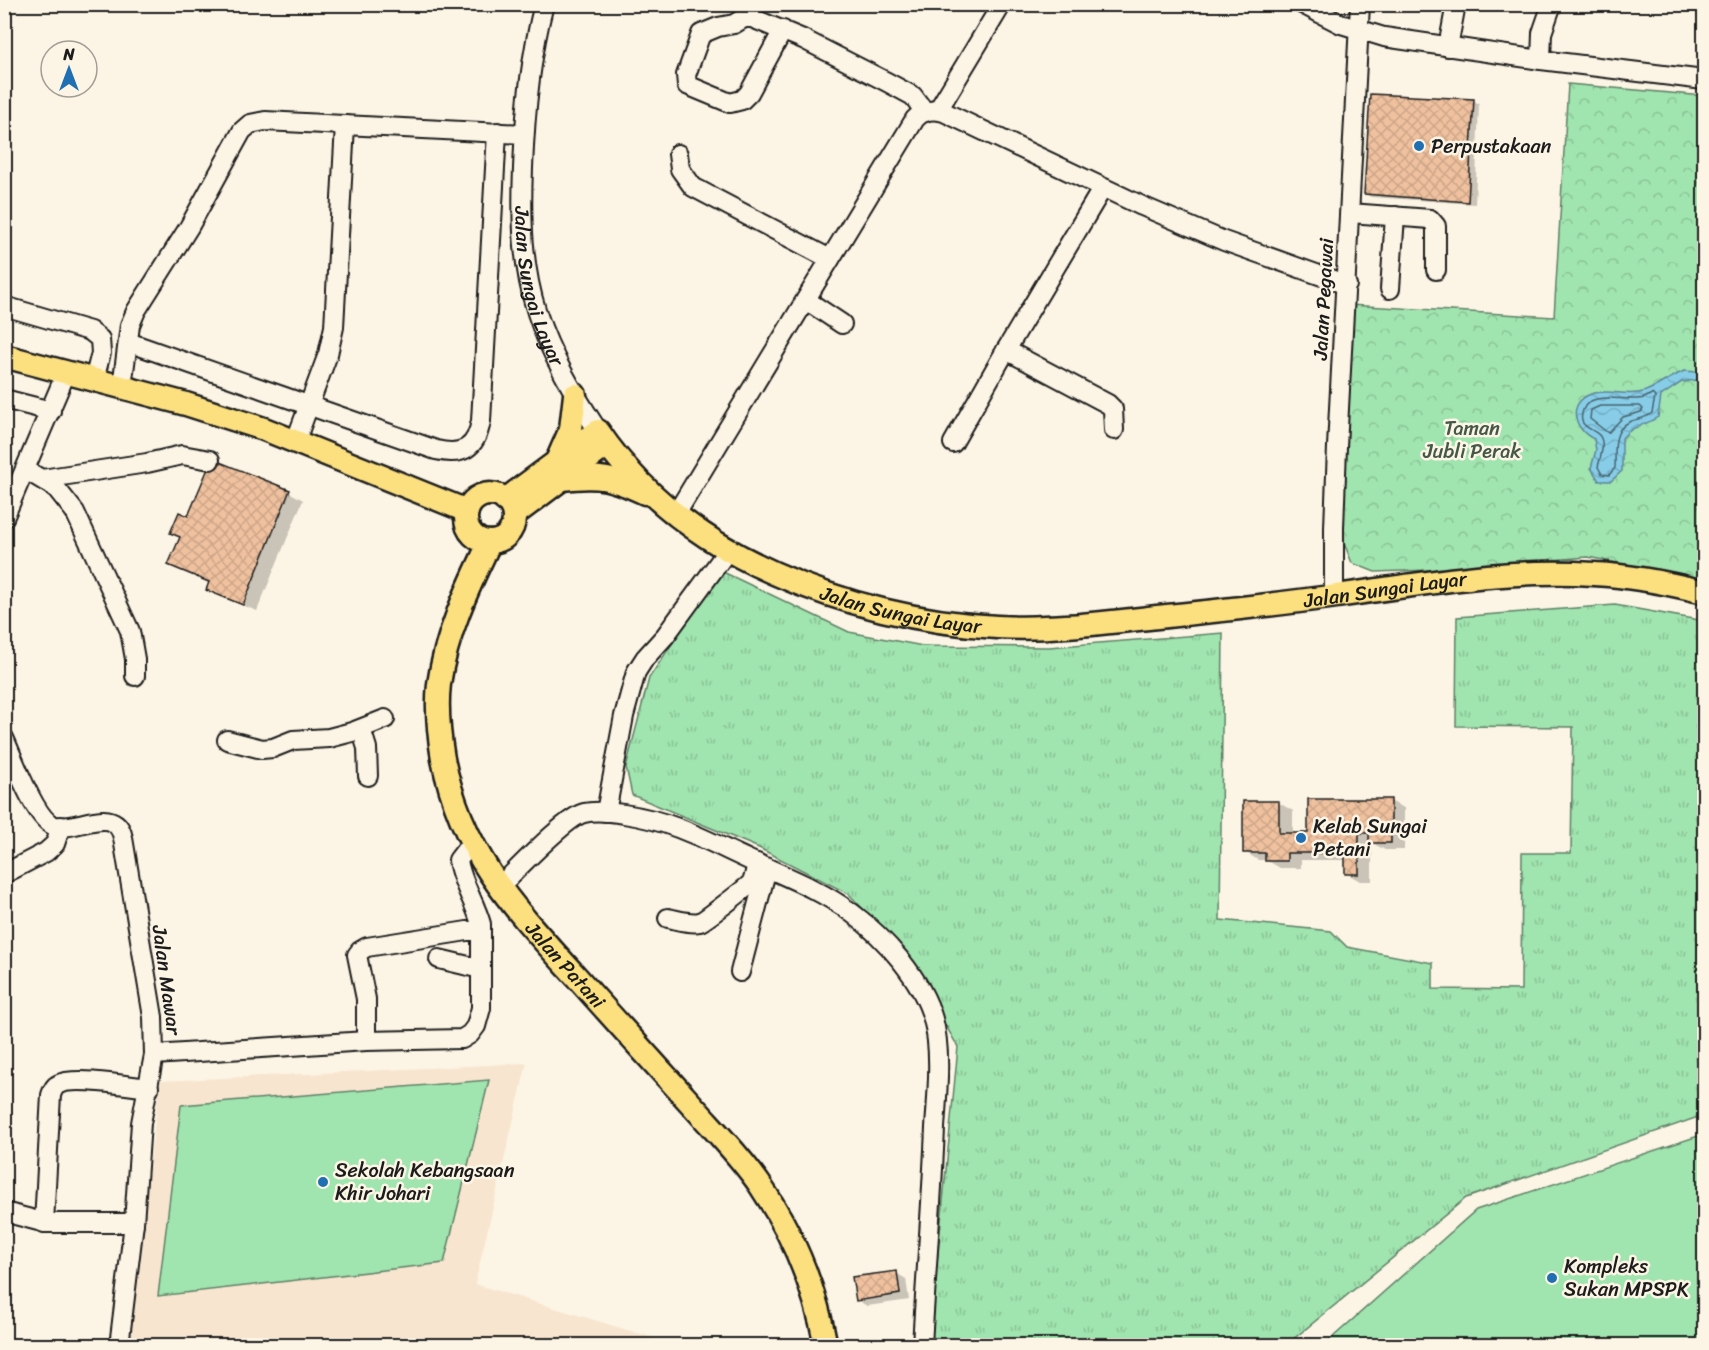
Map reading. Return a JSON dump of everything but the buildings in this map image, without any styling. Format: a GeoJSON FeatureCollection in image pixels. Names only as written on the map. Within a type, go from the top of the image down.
{"type":"FeatureCollection","features":[{"type":"Feature","properties":{"kind":"main road"},"geometry":{"type":"LineString","coordinates":[[4,356],[186,404],[296,441],[467,511]]}},
{"type":"Feature","properties":{"kind":"main road"},"geometry":{"type":"LineString","coordinates":[[559,471],[571,429],[575,395]]}},
{"type":"Feature","properties":{"kind":"main road"},"geometry":{"type":"LineString","coordinates":[[509,507],[603,438]]}},
{"type":"Feature","properties":{"kind":"main road","name":"Jalan Sungai Layar"},"geometry":{"type":"LineString","coordinates":[[603,438],[651,496],[728,550],[784,578],[856,603],[939,620],[996,627],[1068,626],[1334,597],[1461,579],[1563,573],[1643,579],[1704,592]]}},
{"type":"Feature","properties":{"kind":"main road"},"geometry":{"type":"LineString","coordinates":[[559,471],[620,481],[651,496]]}},
{"type":"Feature","properties":{"kind":"main road"},"geometry":{"type":"LineString","coordinates":[[492,495],[509,507],[513,527],[506,536],[490,543],[476,538],[469,530],[466,520],[467,511],[472,503],[483,496],[492,495]]}},
{"type":"Feature","properties":{"kind":"main road","name":"Jalan Patani"},"geometry":{"type":"LineString","coordinates":[[490,543],[454,625],[440,683],[438,702],[439,732],[447,780],[471,843],[499,887],[550,948],[723,1140],[760,1185],[785,1224],[799,1254],[820,1316],[826,1346]]}},
{"type":"Feature","properties":{"kind":"street","name":"Jalan Sungai Layar"},"geometry":{"type":"LineString","coordinates":[[544,4],[531,68],[524,134],[523,253],[531,294],[542,328],[575,395],[603,438]]}},
{"type":"Feature","properties":{"kind":"street"},"geometry":{"type":"LineString","coordinates":[[676,514],[915,119],[932,111],[1002,4]]}},
{"type":"Feature","properties":{"kind":"street"},"geometry":{"type":"LineString","coordinates":[[1302,4],[1358,30],[1448,47],[1704,80]]}},
{"type":"Feature","properties":{"kind":"street","name":"Jalan Pegawai"},"geometry":{"type":"LineString","coordinates":[[1334,597],[1335,505],[1360,4]]}},
{"type":"Feature","properties":{"kind":"street"},"geometry":{"type":"LineString","coordinates":[[1448,47],[1456,4]]}},
{"type":"Feature","properties":{"kind":"street"},"geometry":{"type":"LineString","coordinates":[[1541,60],[1542,33],[1552,4]]}},
{"type":"Feature","properties":{"kind":"street"},"geometry":{"type":"LineString","coordinates":[[783,30],[749,93],[742,100],[730,103],[687,85],[686,75],[700,34],[717,27],[734,24],[744,18],[752,18],[783,30],[888,82],[932,111],[958,118],[1102,189],[1224,241],[1347,285]]}},
{"type":"Feature","properties":{"kind":"street"},"geometry":{"type":"LineString","coordinates":[[122,387],[130,325],[136,311],[189,227],[242,131],[250,124],[258,121],[524,134]]}},
{"type":"Feature","properties":{"kind":"street"},"geometry":{"type":"LineString","coordinates":[[296,441],[328,354],[334,327],[345,125]]}},
{"type":"Feature","properties":{"kind":"street"},"geometry":{"type":"LineString","coordinates":[[128,342],[379,431],[450,453],[462,451],[476,438],[481,421],[497,132]]}},
{"type":"Feature","properties":{"kind":"street"},"geometry":{"type":"LineString","coordinates":[[678,154],[680,169],[693,187],[830,260]]}},
{"type":"Feature","properties":{"kind":"street"},"geometry":{"type":"LineString","coordinates":[[953,442],[1102,189]]}},
{"type":"Feature","properties":{"kind":"street"},"geometry":{"type":"LineString","coordinates":[[1350,213],[1430,219],[1436,226],[1436,270]]}},
{"type":"Feature","properties":{"kind":"street"},"geometry":{"type":"LineString","coordinates":[[1390,289],[1395,216]]}},
{"type":"Feature","properties":{"kind":"street"},"geometry":{"type":"LineString","coordinates":[[806,300],[842,324]]}},
{"type":"Feature","properties":{"kind":"street"},"geometry":{"type":"LineString","coordinates":[[4,306],[90,331],[100,339],[101,353],[94,380]]}},
{"type":"Feature","properties":{"kind":"street"},"geometry":{"type":"LineString","coordinates":[[1006,350],[1108,404],[1113,409],[1114,430]]}},
{"type":"Feature","properties":{"kind":"street"},"geometry":{"type":"LineString","coordinates":[[4,518],[34,474],[51,411],[66,373]]}},
{"type":"Feature","properties":{"kind":"street"},"geometry":{"type":"LineString","coordinates":[[4,399],[51,411]]}},
{"type":"Feature","properties":{"kind":"street"},"geometry":{"type":"LineString","coordinates":[[34,474],[147,463],[182,455],[210,460]]}},
{"type":"Feature","properties":{"kind":"street"},"geometry":{"type":"LineString","coordinates":[[34,474],[61,492],[75,512],[130,631],[135,659],[135,676]]}},
{"type":"Feature","properties":{"kind":"street"},"geometry":{"type":"LineString","coordinates":[[606,812],[624,716],[636,672],[728,550]]}},
{"type":"Feature","properties":{"kind":"street"},"geometry":{"type":"LineString","coordinates":[[227,740],[262,749],[273,748],[288,741],[329,738],[385,719]]}},
{"type":"Feature","properties":{"kind":"street"},"geometry":{"type":"LineString","coordinates":[[361,729],[367,748],[368,776]]}},
{"type":"Feature","properties":{"kind":"street"},"geometry":{"type":"LineString","coordinates":[[4,738],[39,813],[50,824],[61,826],[55,844],[46,852],[4,874]]}},
{"type":"Feature","properties":{"kind":"street"},"geometry":{"type":"LineString","coordinates":[[499,887],[571,818],[591,812],[648,817],[665,822],[822,894],[851,912],[899,959],[924,998],[937,1037],[936,1116],[922,1346]]}},
{"type":"Feature","properties":{"kind":"street","name":"Jalan Mawar"},"geometry":{"type":"LineString","coordinates":[[61,826],[108,819],[122,831],[153,1017],[154,1055],[141,1124],[134,1223],[119,1346]]}},
{"type":"Feature","properties":{"kind":"street"},"geometry":{"type":"LineString","coordinates":[[154,1055],[366,1041],[450,1041],[462,1039],[470,1034],[479,1018],[481,1008],[481,931],[478,913],[459,870],[458,860],[471,843]]}},
{"type":"Feature","properties":{"kind":"street"},"geometry":{"type":"LineString","coordinates":[[668,918],[695,923],[704,921],[722,905],[746,889],[762,866]]}},
{"type":"Feature","properties":{"kind":"street"},"geometry":{"type":"LineString","coordinates":[[740,972],[762,866]]}},
{"type":"Feature","properties":{"kind":"street"},"geometry":{"type":"LineString","coordinates":[[366,1041],[366,999],[357,955],[360,951],[367,947],[467,931],[481,931]]}},
{"type":"Feature","properties":{"kind":"street"},"geometry":{"type":"LineString","coordinates":[[439,959],[481,969]]}},
{"type":"Feature","properties":{"kind":"street"},"geometry":{"type":"LineString","coordinates":[[44,1223],[51,1095],[56,1085],[61,1082],[91,1082],[149,1088]]}},
{"type":"Feature","properties":{"kind":"street"},"geometry":{"type":"LineString","coordinates":[[4,1212],[44,1223],[134,1223]]}},
{"type":"Feature","properties":{"kind":"shaded area","name":"Sekolah Kebangsaan Khir Johari"},"geometry":{"type":"Polygon","coordinates":[[[527,1063],[475,1284],[677,1345],[127,1346],[160,1081],[527,1063]]]}},
{"type":"Feature","properties":{"kind":"green space","name":"Taman Jubli Perak"},"geometry":{"type":"Polygon","coordinates":[[[1568,84],[1704,96],[1704,580],[1588,557],[1430,570],[1375,572],[1352,563],[1342,538],[1349,305],[1554,317],[1568,84]]]}},
{"type":"Feature","properties":{"kind":"green space"},"geometry":{"type":"Polygon","coordinates":[[[721,571],[849,632],[923,646],[1049,647],[1223,633],[1220,920],[1331,931],[1347,947],[1433,963],[1433,989],[1521,990],[1522,853],[1571,853],[1573,727],[1456,726],[1457,617],[1615,605],[1704,621],[1704,1115],[1466,1198],[1286,1345],[929,1345],[958,1047],[904,953],[849,894],[759,848],[632,795],[626,767],[649,678],[721,571]]]}},
{"type":"Feature","properties":{"kind":"green space"},"geometry":{"type":"Polygon","coordinates":[[[489,1080],[444,1263],[158,1296],[181,1105],[489,1080]]]}},
{"type":"Feature","properties":{"kind":"green space","name":"Kompleks Sukan MPSPK"},"geometry":{"type":"Polygon","coordinates":[[[1704,1134],[1704,1345],[1324,1345],[1476,1210],[1704,1134]]]}},
{"type":"Feature","properties":{"kind":"water"},"geometry":{"type":"Polygon","coordinates":[[[1684,371],[1704,375],[1704,386],[1696,380],[1682,382],[1661,396],[1658,417],[1631,430],[1622,438],[1622,471],[1611,481],[1599,481],[1591,468],[1596,450],[1594,439],[1587,435],[1578,423],[1576,410],[1578,404],[1583,398],[1597,392],[1630,394],[1643,392],[1684,371]]]}},
{"type":"Feature","properties":{"kind":"place","name":"Perpustakaan"},"geometry":{"type":"Point","coordinates":[1419,146]}},
{"type":"Feature","properties":{"kind":"place","name":"Kelab Sungai Petani"},"geometry":{"type":"Point","coordinates":[1301,838]}},
{"type":"Feature","properties":{"kind":"place","name":"Sekolah Kebangsaan Khir Johari"},"geometry":{"type":"Point","coordinates":[323,1182]}},
{"type":"Feature","properties":{"kind":"place","name":"Kompleks Sukan MPSPK"},"geometry":{"type":"Point","coordinates":[1552,1278]}}]}
